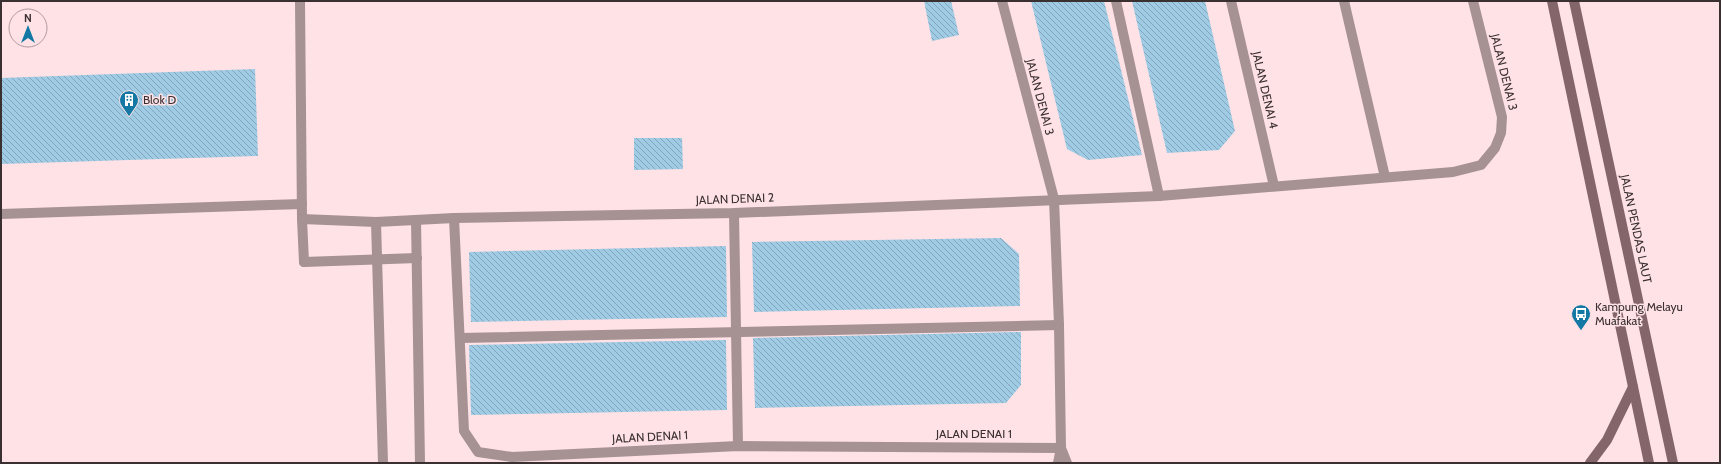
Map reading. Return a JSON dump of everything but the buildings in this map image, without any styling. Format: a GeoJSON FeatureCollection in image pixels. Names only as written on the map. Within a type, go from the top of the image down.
{"type":"FeatureCollection","features":[{"type":"Feature","properties":{"kind":"main road"},"geometry":{"type":"LineString","coordinates":[[1552,1],[1649,463]]}},
{"type":"Feature","properties":{"kind":"main road","name":"JALAN PENDAS LAUT"},"geometry":{"type":"LineString","coordinates":[[1574,1],[1673,463]]}},
{"type":"Feature","properties":{"kind":"main road"},"geometry":{"type":"LineString","coordinates":[[1590,463],[1607,440],[1633,388]]}},
{"type":"Feature","properties":{"kind":"street"},"geometry":{"type":"LineString","coordinates":[[300,1],[302,219],[304,262],[417,258]]}},
{"type":"Feature","properties":{"kind":"street","name":"JALAN DENAI 3"},"geometry":{"type":"LineString","coordinates":[[1002,1],[1054,199],[1059,325],[1061,448]]}},
{"type":"Feature","properties":{"kind":"street"},"geometry":{"type":"LineString","coordinates":[[1116,1],[1159,196]]}},
{"type":"Feature","properties":{"kind":"street","name":"JALAN DENAI 4"},"geometry":{"type":"LineString","coordinates":[[1230,1],[1274,186]]}},
{"type":"Feature","properties":{"kind":"street"},"geometry":{"type":"LineString","coordinates":[[1344,1],[1385,177]]}},
{"type":"Feature","properties":{"kind":"street","name":"JALAN DENAI 3"},"geometry":{"type":"LineString","coordinates":[[1473,1],[1502,117],[1501,133],[1495,148]]}},
{"type":"Feature","properties":{"kind":"street","name":"JALAN DENAI 2"},"geometry":{"type":"LineString","coordinates":[[302,219],[376,222],[454,218],[734,213],[1159,196],[1452,172],[1481,165],[1495,148]]}},
{"type":"Feature","properties":{"kind":"street"},"geometry":{"type":"LineString","coordinates":[[1,214],[302,204]]}},
{"type":"Feature","properties":{"kind":"street"},"geometry":{"type":"LineString","coordinates":[[734,213],[738,446]]}},
{"type":"Feature","properties":{"kind":"street","name":"JALAN DENAI 1"},"geometry":{"type":"LineString","coordinates":[[454,218],[464,431],[478,452],[512,457],[738,446],[1061,448]]}},
{"type":"Feature","properties":{"kind":"street"},"geometry":{"type":"LineString","coordinates":[[416,220],[420,463]]}},
{"type":"Feature","properties":{"kind":"street"},"geometry":{"type":"LineString","coordinates":[[376,222],[383,463]]}},
{"type":"Feature","properties":{"kind":"street"},"geometry":{"type":"LineString","coordinates":[[460,338],[1059,325]]}},
{"type":"Feature","properties":{"kind":"street"},"geometry":{"type":"LineString","coordinates":[[1058,463],[1061,448]]}},
{"type":"Feature","properties":{"kind":"street"},"geometry":{"type":"LineString","coordinates":[[1061,448],[1067,463]]}},
{"type":"Feature","properties":{"kind":"place","name":"Blok D"},"geometry":{"type":"Point","coordinates":[129,117]}},
{"type":"Feature","properties":{"kind":"place","name":"Kampung Melayu Muafakat"},"geometry":{"type":"Point","coordinates":[1581,331]}}]}
